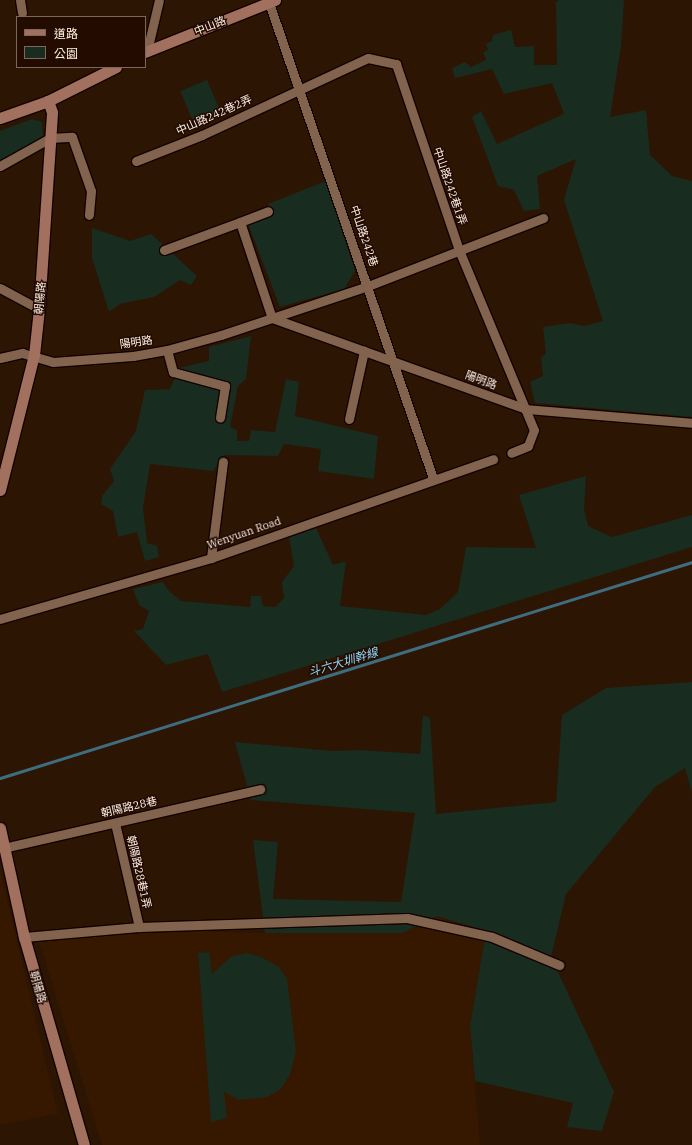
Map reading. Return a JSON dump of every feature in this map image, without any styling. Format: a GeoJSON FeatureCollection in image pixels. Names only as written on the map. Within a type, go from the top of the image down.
{"type":"FeatureCollection","features":[{"type":"Feature","properties":{"kind":"main road","name":"中山路"},"geometry":{"type":"LineString","coordinates":[[146,52],[271,1]]}},
{"type":"Feature","properties":{"kind":"main road"},"geometry":{"type":"LineString","coordinates":[[0,118],[48,101],[114,68]]}},
{"type":"Feature","properties":{"kind":"main road","name":"朝陽路"},"geometry":{"type":"LineString","coordinates":[[0,490],[34,355],[39,309],[52,112],[48,101]]}},
{"type":"Feature","properties":{"kind":"main road","name":"朝陽路"},"geometry":{"type":"LineString","coordinates":[[0,828],[3,848],[24,937],[84,1145]]}},
{"type":"Feature","properties":{"kind":"street"},"geometry":{"type":"LineString","coordinates":[[20,0],[22,13]]}},
{"type":"Feature","properties":{"kind":"street"},"geometry":{"type":"LineString","coordinates":[[146,52],[158,0]]}},
{"type":"Feature","properties":{"kind":"street","name":"中山路242巷"},"geometry":{"type":"LineString","coordinates":[[271,1],[300,89],[395,361],[433,478]]}},
{"type":"Feature","properties":{"kind":"street","name":"中山路242巷1弄"},"geometry":{"type":"LineString","coordinates":[[300,89],[368,58],[396,64],[459,250],[534,430],[533,438],[528,446],[511,453]]}},
{"type":"Feature","properties":{"kind":"street","name":"中山路242巷2弄"},"geometry":{"type":"LineString","coordinates":[[136,161],[202,135],[300,89]]}},
{"type":"Feature","properties":{"kind":"street"},"geometry":{"type":"LineString","coordinates":[[0,166],[50,138],[72,137],[91,191],[89,215]]}},
{"type":"Feature","properties":{"kind":"street"},"geometry":{"type":"LineString","coordinates":[[164,250],[268,211]]}},
{"type":"Feature","properties":{"kind":"street","name":"陽明路"},"geometry":{"type":"LineString","coordinates":[[0,358],[22,353],[34,355],[53,362],[133,356],[167,350],[272,318],[368,286],[543,218]]}},
{"type":"Feature","properties":{"kind":"street"},"geometry":{"type":"LineString","coordinates":[[240,222],[272,318]]}},
{"type":"Feature","properties":{"kind":"street"},"geometry":{"type":"LineString","coordinates":[[0,288],[39,309]]}},
{"type":"Feature","properties":{"kind":"street","name":"陽明路"},"geometry":{"type":"LineString","coordinates":[[272,318],[526,409],[692,423]]}},
{"type":"Feature","properties":{"kind":"street"},"geometry":{"type":"LineString","coordinates":[[167,350],[173,372],[224,386],[220,418]]}},
{"type":"Feature","properties":{"kind":"street"},"geometry":{"type":"LineString","coordinates":[[349,419],[364,351]]}},
{"type":"Feature","properties":{"kind":"street","name":"Wenyuan Road"},"geometry":{"type":"LineString","coordinates":[[0,619],[211,558],[433,478],[493,459]]}},
{"type":"Feature","properties":{"kind":"street"},"geometry":{"type":"LineString","coordinates":[[211,558],[223,462]]}},
{"type":"Feature","properties":{"kind":"street","name":"朝陽路28巷"},"geometry":{"type":"LineString","coordinates":[[3,848],[260,789]]}},
{"type":"Feature","properties":{"kind":"street","name":"朝陽路28巷1弄"},"geometry":{"type":"LineString","coordinates":[[115,823],[139,927]]}},
{"type":"Feature","properties":{"kind":"street"},"geometry":{"type":"LineString","coordinates":[[24,937],[139,927],[407,918],[492,937],[559,965]]}},
{"type":"Feature","properties":{"kind":"shaded area"},"geometry":{"type":"Polygon","coordinates":[[[0,870],[58,1114],[0,1125],[0,870]]]}},
{"type":"Feature","properties":{"kind":"shaded area"},"geometry":{"type":"Polygon","coordinates":[[[437,916],[486,931],[470,1026],[480,1145],[102,1145],[38,938],[137,929],[265,933],[402,933],[437,916]]]}},
{"type":"Feature","properties":{"kind":"green space"},"geometry":{"type":"Polygon","coordinates":[[[559,0],[624,0],[621,46],[610,117],[646,110],[650,155],[672,176],[692,181],[692,417],[535,403],[530,382],[543,376],[541,358],[546,353],[543,327],[570,323],[584,326],[603,321],[564,200],[576,159],[537,176],[540,209],[524,211],[514,190],[498,186],[472,117],[481,111],[497,144],[564,114],[552,83],[504,94],[492,69],[455,78],[452,68],[465,62],[471,67],[486,60],[483,52],[488,50],[486,44],[492,41],[493,35],[511,30],[515,47],[534,46],[534,65],[557,65],[556,2],[559,0]]]}},
{"type":"Feature","properties":{"kind":"green space"},"geometry":{"type":"Polygon","coordinates":[[[207,80],[222,116],[196,127],[180,91],[207,80]]]}},
{"type":"Feature","properties":{"kind":"green space"},"geometry":{"type":"Polygon","coordinates":[[[32,119],[42,122],[43,138],[0,162],[0,131],[32,119]]]}},
{"type":"Feature","properties":{"kind":"green space"},"geometry":{"type":"Polygon","coordinates":[[[326,181],[355,271],[344,289],[280,307],[248,224],[272,215],[268,204],[326,181]]]}},
{"type":"Feature","properties":{"kind":"green space"},"geometry":{"type":"Polygon","coordinates":[[[92,228],[130,241],[151,234],[197,276],[191,285],[180,280],[154,297],[120,304],[109,312],[92,258],[92,228]]]}},
{"type":"Feature","properties":{"kind":"green space"},"geometry":{"type":"Polygon","coordinates":[[[251,336],[246,379],[238,386],[230,427],[237,430],[237,441],[249,441],[251,430],[275,432],[286,379],[299,382],[295,416],[378,436],[374,479],[318,471],[321,449],[284,444],[278,456],[224,455],[213,471],[150,464],[143,508],[147,543],[157,546],[159,557],[145,561],[137,532],[118,537],[113,511],[101,504],[102,496],[114,481],[110,469],[136,431],[145,390],[170,389],[179,368],[209,361],[209,347],[251,336]]]}},
{"type":"Feature","properties":{"kind":"green space"},"geometry":{"type":"Polygon","coordinates":[[[586,476],[584,509],[588,526],[612,537],[692,515],[692,547],[222,692],[208,654],[166,665],[134,631],[143,629],[149,611],[139,605],[133,589],[163,582],[169,591],[181,601],[250,607],[251,596],[261,596],[263,606],[275,607],[284,598],[282,582],[294,566],[289,537],[316,528],[333,565],[346,561],[340,606],[426,615],[440,609],[458,592],[466,547],[536,548],[519,495],[586,476]]]}},
{"type":"Feature","properties":{"kind":"green space"},"geometry":{"type":"Polygon","coordinates":[[[692,682],[692,793],[685,768],[655,787],[566,894],[551,957],[614,1092],[602,1131],[567,1127],[573,1103],[475,1081],[470,1026],[486,931],[437,916],[402,933],[265,933],[253,840],[278,842],[273,899],[401,902],[415,813],[251,800],[235,742],[333,751],[359,750],[420,754],[423,715],[430,718],[436,814],[556,802],[562,715],[606,688],[692,682]]]}},
{"type":"Feature","properties":{"kind":"green space"},"geometry":{"type":"Polygon","coordinates":[[[209,952],[212,974],[232,956],[247,953],[261,957],[279,967],[287,979],[296,1051],[290,1074],[281,1089],[267,1097],[239,1100],[224,1092],[227,1118],[211,1122],[198,953],[209,952]]]}},
{"type":"Feature","properties":{"kind":"waterway","name":"斗六大圳幹線"},"geometry":{"type":"LineString","coordinates":[[0,778],[692,562]]}}]}
